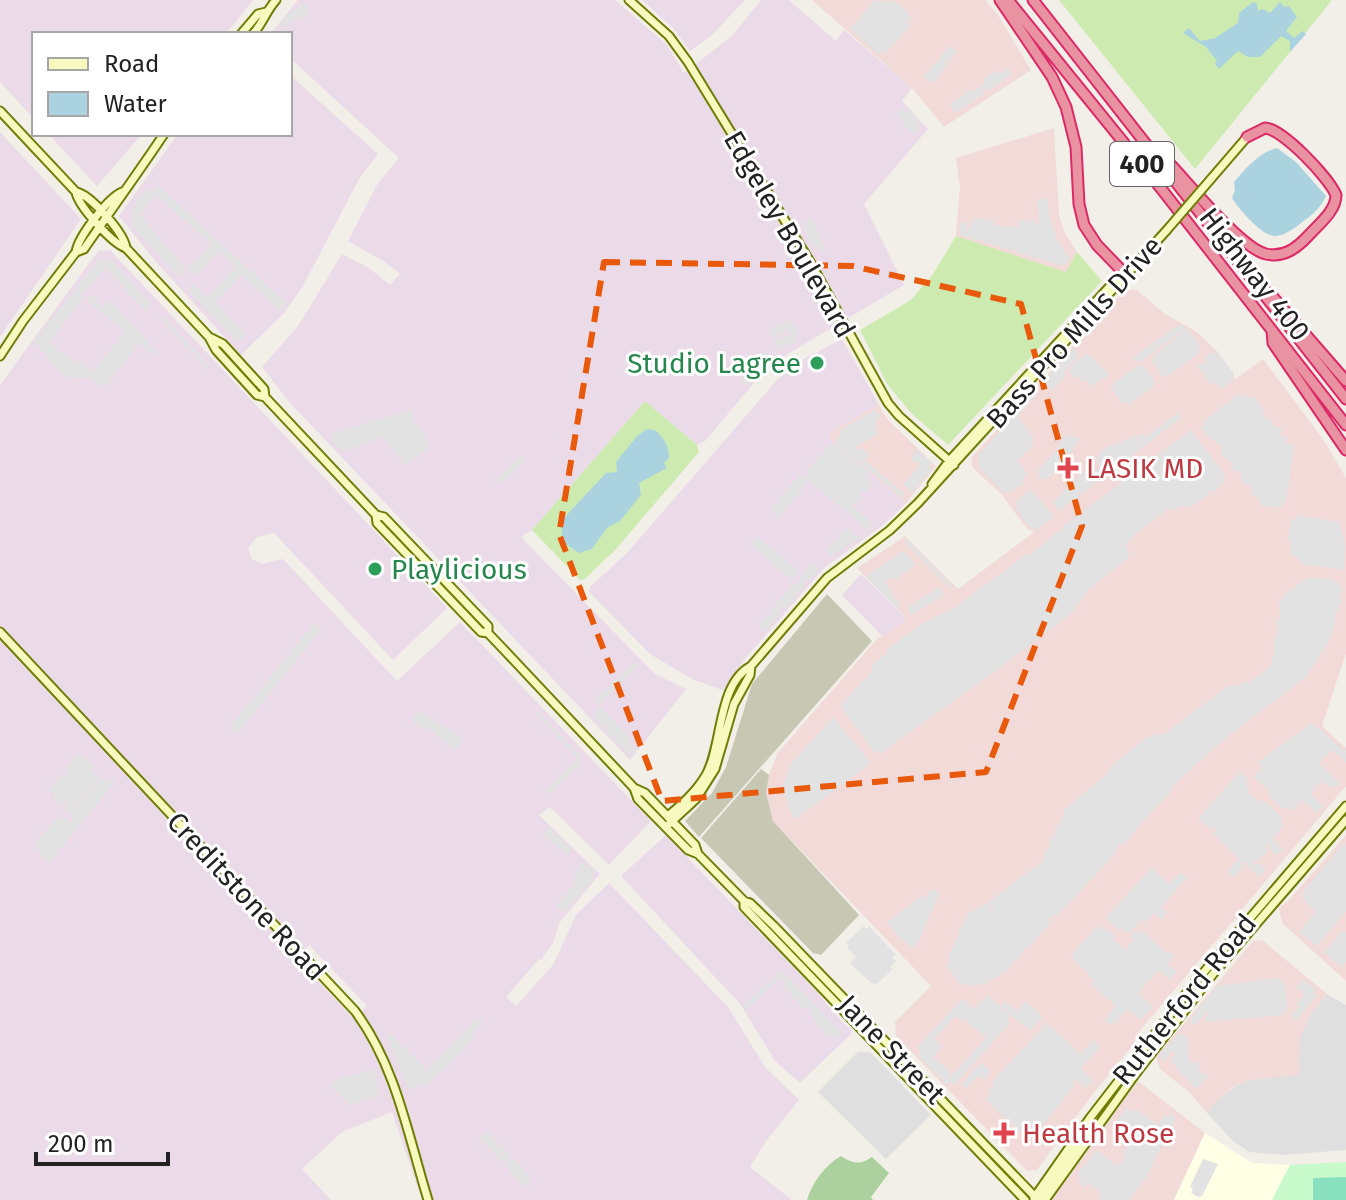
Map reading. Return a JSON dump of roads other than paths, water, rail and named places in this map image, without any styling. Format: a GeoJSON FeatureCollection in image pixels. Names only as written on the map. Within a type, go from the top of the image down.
{"type":"FeatureCollection","features":[{"type":"Feature","properties":{"kind":"highway"},"geometry":{"type":"LineString","coordinates":[[1000,0],[1052,77],[1066,107],[1076,147],[1079,204],[1084,225],[1097,245],[1125,274]]}},
{"type":"Feature","properties":{"kind":"highway","name":"Highway 400"},"geometry":{"type":"LineString","coordinates":[[1008,0],[1163,191],[1346,425]]}},
{"type":"Feature","properties":{"kind":"highway","name":"Highway 400"},"geometry":{"type":"LineString","coordinates":[[1033,0],[1346,399]]}},
{"type":"Feature","properties":{"kind":"highway"},"geometry":{"type":"LineString","coordinates":[[1157,158],[1171,165],[1249,245],[1268,255],[1283,254],[1305,240],[1333,208],[1336,195],[1280,133],[1265,128],[1247,137]]}},
{"type":"Feature","properties":{"kind":"highway"},"geometry":{"type":"LineString","coordinates":[[1252,281],[1272,296],[1346,381]]}},
{"type":"Feature","properties":{"kind":"highway"},"geometry":{"type":"LineString","coordinates":[[1272,331],[1273,343],[1346,450]]}},
{"type":"Feature","properties":{"kind":"main road"},"geometry":{"type":"LineString","coordinates":[[255,32],[276,0]]}},
{"type":"Feature","properties":{"kind":"main road","name":"Edgeley Boulevard"},"geometry":{"type":"LineString","coordinates":[[629,0],[669,36],[688,62],[809,260],[888,403],[952,463]]}},
{"type":"Feature","properties":{"kind":"main road"},"geometry":{"type":"LineString","coordinates":[[243,32],[258,14],[266,12]]}},
{"type":"Feature","properties":{"kind":"main road","name":"Jane Street"},"geometry":{"type":"LineString","coordinates":[[0,111],[76,192],[77,200],[118,245],[126,248],[209,337],[216,350],[257,395],[265,397],[376,515],[384,517],[488,626],[488,633],[634,788],[638,799],[669,821],[688,850],[698,854],[744,901],[750,903],[1038,1199]]}},
{"type":"Feature","properties":{"kind":"main road"},"geometry":{"type":"LineString","coordinates":[[0,356],[76,252],[77,244],[121,199],[122,192],[163,136]]}},
{"type":"Feature","properties":{"kind":"main road","name":"Bass Pro Mills Drive"},"geometry":{"type":"LineString","coordinates":[[669,821],[696,799],[715,769],[734,704],[750,675],[751,666],[827,578],[898,524],[1166,231],[1247,137]]}},
{"type":"Feature","properties":{"kind":"main road","name":"Jane Street"},"geometry":{"type":"LineString","coordinates":[[76,192],[84,193],[104,215],[125,239],[126,248]]}},
{"type":"Feature","properties":{"kind":"main road","name":"Creditstone Road"},"geometry":{"type":"LineString","coordinates":[[0,632],[363,1022],[388,1066],[428,1200]]}},
{"type":"Feature","properties":{"kind":"main road","name":"Rutherford Road"},"geometry":{"type":"LineString","coordinates":[[1038,1199],[1098,1107],[1203,973],[1346,806]]}},
{"type":"Feature","properties":{"kind":"main road","name":"Rutherford Road"},"geometry":{"type":"LineString","coordinates":[[1038,1199],[1213,974],[1346,820]]}},
{"type":"Feature","properties":{"kind":"main road","name":"Jane Street"},"geometry":{"type":"LineString","coordinates":[[744,901],[744,907],[1025,1200]]}},
{"type":"Feature","properties":{"kind":"water"},"geometry":{"type":"Polygon","coordinates":[[[1253,2],[1257,4],[1258,11],[1263,9],[1270,13],[1280,2],[1284,7],[1289,6],[1297,17],[1286,31],[1294,38],[1303,31],[1306,34],[1290,52],[1290,41],[1281,36],[1260,57],[1248,57],[1238,51],[1219,69],[1206,47],[1183,33],[1189,28],[1200,41],[1215,38],[1238,23],[1239,13],[1253,2]]]}},
{"type":"Feature","properties":{"kind":"water"},"geometry":{"type":"Polygon","coordinates":[[[1277,148],[1296,162],[1326,196],[1308,218],[1276,236],[1258,227],[1232,198],[1234,182],[1243,172],[1259,157],[1277,148]]]}},
{"type":"Feature","properties":{"kind":"water"},"geometry":{"type":"Polygon","coordinates":[[[647,429],[655,430],[665,442],[669,458],[664,463],[667,468],[639,483],[641,495],[620,521],[607,528],[592,549],[579,553],[562,537],[561,521],[606,473],[617,472],[616,462],[638,435],[647,429]]]}},
{"type":"Feature","properties":{"kind":"place","name":"Studio Lagree"},"geometry":{"type":"Point","coordinates":[817,363]}},
{"type":"Feature","properties":{"kind":"place","name":"LASIK MD"},"geometry":{"type":"Point","coordinates":[1068,468]}},
{"type":"Feature","properties":{"kind":"place","name":"Playlicious"},"geometry":{"type":"Point","coordinates":[375,569]}},
{"type":"Feature","properties":{"kind":"place","name":"Health Rose"},"geometry":{"type":"Point","coordinates":[1004,1133]}}]}
